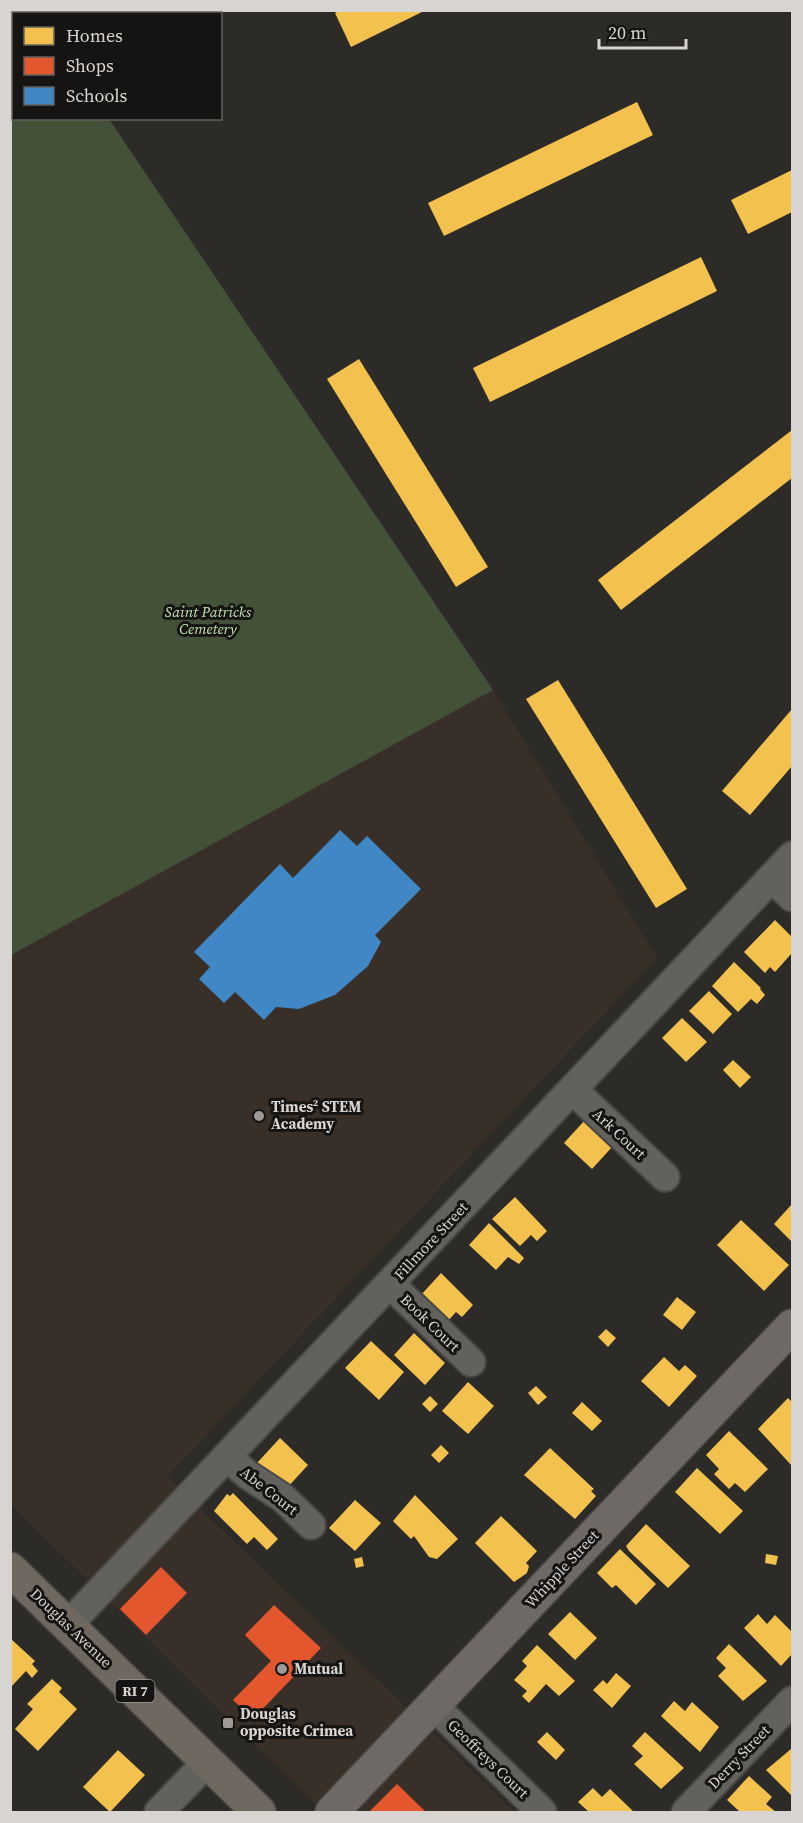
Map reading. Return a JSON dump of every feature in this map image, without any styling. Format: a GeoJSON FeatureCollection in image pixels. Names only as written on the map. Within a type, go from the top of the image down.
{"type":"FeatureCollection","features":[{"type":"Feature","properties":{"kind":"main road","name":"Douglas Avenue"},"geometry":{"type":"LineString","coordinates":[[10,1569],[259,1812]]}},
{"type":"Feature","properties":{"kind":"street","name":"Fillmore Street"},"geometry":{"type":"LineString","coordinates":[[68,1625],[573,1090],[782,888],[792,856]]}},
{"type":"Feature","properties":{"kind":"street","name":"Ark Court"},"geometry":{"type":"LineString","coordinates":[[573,1090],[665,1177]]}},
{"type":"Feature","properties":{"kind":"street","name":"Book Court"},"geometry":{"type":"LineString","coordinates":[[390,1284],[471,1362]]}},
{"type":"Feature","properties":{"kind":"street","name":"Whipple Street"},"geometry":{"type":"LineString","coordinates":[[332,1812],[792,1326]]}},
{"type":"Feature","properties":{"kind":"street","name":"Abe Court"},"geometry":{"type":"LineString","coordinates":[[227,1457],[248,1475],[278,1493],[311,1525]]}},
{"type":"Feature","properties":{"kind":"street","name":"Derry Street"},"geometry":{"type":"LineString","coordinates":[[686,1812],[792,1701]]}},
{"type":"Feature","properties":{"kind":"street","name":"Geoffreys Court"},"geometry":{"type":"LineString","coordinates":[[433,1706],[542,1812]]}},
{"type":"Feature","properties":{"kind":"street"},"geometry":{"type":"LineString","coordinates":[[159,1812],[207,1762]]}},
{"type":"Feature","properties":{"kind":"shaded area","name":"Times² STEM Academy"},"geometry":{"type":"Polygon","coordinates":[[[493,690],[657,958],[167,1477],[515,1812],[323,1812],[11,1504],[10,955],[493,690]]]}},
{"type":"Feature","properties":{"kind":"green space","name":"Saint Patricks Cemetery"},"geometry":{"type":"Polygon","coordinates":[[[10,11],[38,12],[12,12],[12,120],[110,120],[493,690],[11,955],[10,11]]]}},
{"type":"Feature","properties":{"kind":"building: Homes"},"geometry":{"type":"Polygon","coordinates":[[[47,10],[91,10],[88,12],[48,12],[47,10]]]}},
{"type":"Feature","properties":{"kind":"building: Homes"},"geometry":{"type":"Polygon","coordinates":[[[341,10],[426,10],[351,47],[335,13],[341,10]]]}},
{"type":"Feature","properties":{"kind":"building: Homes"},"geometry":{"type":"Polygon","coordinates":[[[637,102],[653,135],[444,236],[428,203],[637,102]]]}},
{"type":"Feature","properties":{"kind":"building: Homes"},"geometry":{"type":"Polygon","coordinates":[[[792,170],[792,212],[748,234],[731,200],[792,170]]]}},
{"type":"Feature","properties":{"kind":"building: Homes"},"geometry":{"type":"Polygon","coordinates":[[[701,257],[717,291],[490,402],[473,368],[701,257]]]}},
{"type":"Feature","properties":{"kind":"building: Homes"},"geometry":{"type":"Polygon","coordinates":[[[359,359],[488,567],[456,587],[327,379],[359,359]]]}},
{"type":"Feature","properties":{"kind":"building: Homes"},"geometry":{"type":"Polygon","coordinates":[[[792,430],[792,478],[621,610],[598,580],[792,430]]]}},
{"type":"Feature","properties":{"kind":"building: Homes"},"geometry":{"type":"Polygon","coordinates":[[[558,680],[687,889],[656,908],[526,699],[558,680]]]}},
{"type":"Feature","properties":{"kind":"building: Homes"},"geometry":{"type":"Polygon","coordinates":[[[792,709],[792,766],[750,815],[722,791],[792,709]]]}},
{"type":"Feature","properties":{"kind":"building: Homes"},"geometry":{"type":"Polygon","coordinates":[[[775,920],[792,937],[792,953],[775,972],[770,967],[765,973],[744,952],[775,920]]]}},
{"type":"Feature","properties":{"kind":"building: Homes"},"geometry":{"type":"Polygon","coordinates":[[[734,962],[761,988],[765,995],[757,1004],[751,999],[738,1012],[712,986],[734,962]]]}},
{"type":"Feature","properties":{"kind":"building: Homes"},"geometry":{"type":"Polygon","coordinates":[[[709,991],[732,1014],[713,1034],[689,1011],[709,991]]]}},
{"type":"Feature","properties":{"kind":"building: Homes"},"geometry":{"type":"Polygon","coordinates":[[[682,1018],[707,1042],[686,1062],[662,1038],[682,1018]]]}},
{"type":"Feature","properties":{"kind":"building: Homes"},"geometry":{"type":"Polygon","coordinates":[[[733,1060],[751,1077],[740,1088],[723,1070],[733,1060]]]}},
{"type":"Feature","properties":{"kind":"building: Homes"},"geometry":{"type":"Polygon","coordinates":[[[585,1120],[613,1146],[592,1169],[564,1143],[585,1120]]]}},
{"type":"Feature","properties":{"kind":"building: Homes"},"geometry":{"type":"Polygon","coordinates":[[[515,1197],[547,1231],[537,1241],[531,1235],[520,1246],[492,1219],[515,1197]]]}},
{"type":"Feature","properties":{"kind":"building: Homes"},"geometry":{"type":"Polygon","coordinates":[[[792,1204],[792,1242],[774,1224],[792,1204]]]}},
{"type":"Feature","properties":{"kind":"building: Homes"},"geometry":{"type":"Polygon","coordinates":[[[741,1220],[789,1265],[764,1291],[717,1245],[741,1220]]]}},
{"type":"Feature","properties":{"kind":"building: Homes"},"geometry":{"type":"Polygon","coordinates":[[[489,1223],[524,1258],[519,1264],[508,1257],[496,1270],[469,1245],[489,1223]]]}},
{"type":"Feature","properties":{"kind":"building: Homes"},"geometry":{"type":"Polygon","coordinates":[[[441,1273],[473,1305],[462,1317],[456,1312],[448,1321],[421,1295],[441,1273]]]}},
{"type":"Feature","properties":{"kind":"building: Homes"},"geometry":{"type":"Polygon","coordinates":[[[677,1297],[696,1312],[682,1330],[663,1315],[677,1297]]]}},
{"type":"Feature","properties":{"kind":"building: Homes"},"geometry":{"type":"Polygon","coordinates":[[[606,1329],[616,1338],[608,1347],[598,1337],[606,1329]]]}},
{"type":"Feature","properties":{"kind":"building: Homes"},"geometry":{"type":"Polygon","coordinates":[[[414,1333],[445,1363],[425,1385],[394,1355],[414,1333]]]}},
{"type":"Feature","properties":{"kind":"building: Homes"},"geometry":{"type":"Polygon","coordinates":[[[371,1341],[404,1372],[379,1400],[345,1368],[371,1341]]]}},
{"type":"Feature","properties":{"kind":"building: Homes"},"geometry":{"type":"Polygon","coordinates":[[[664,1357],[679,1371],[685,1365],[697,1376],[669,1407],[641,1381],[664,1357]]]}},
{"type":"Feature","properties":{"kind":"building: Homes"},"geometry":{"type":"Polygon","coordinates":[[[468,1382],[494,1406],[468,1434],[442,1411],[468,1382]]]}},
{"type":"Feature","properties":{"kind":"building: Homes"},"geometry":{"type":"Polygon","coordinates":[[[536,1386],[547,1397],[538,1405],[528,1393],[536,1386]]]}},
{"type":"Feature","properties":{"kind":"building: Homes"},"geometry":{"type":"Polygon","coordinates":[[[430,1396],[438,1404],[430,1412],[422,1404],[430,1396]]]}},
{"type":"Feature","properties":{"kind":"building: Homes"},"geometry":{"type":"Polygon","coordinates":[[[788,1398],[792,1402],[792,1466],[758,1429],[788,1398]]]}},
{"type":"Feature","properties":{"kind":"building: Homes"},"geometry":{"type":"Polygon","coordinates":[[[582,1402],[602,1421],[592,1431],[572,1413],[582,1402]]]}},
{"type":"Feature","properties":{"kind":"building: Homes"},"geometry":{"type":"Polygon","coordinates":[[[729,1431],[768,1469],[745,1492],[735,1483],[729,1489],[714,1474],[719,1469],[706,1455],[729,1431]]]}},
{"type":"Feature","properties":{"kind":"building: Homes"},"geometry":{"type":"Polygon","coordinates":[[[280,1438],[308,1465],[286,1489],[257,1463],[280,1438]]]}},
{"type":"Feature","properties":{"kind":"building: Homes"},"geometry":{"type":"Polygon","coordinates":[[[441,1445],[449,1453],[439,1463],[431,1455],[441,1445]]]}},
{"type":"Feature","properties":{"kind":"building: Homes"},"geometry":{"type":"Polygon","coordinates":[[[550,1448],[594,1489],[591,1491],[596,1496],[575,1519],[524,1475],[550,1448]]]}},
{"type":"Feature","properties":{"kind":"building: Homes"},"geometry":{"type":"Polygon","coordinates":[[[697,1468],[743,1511],[720,1534],[675,1492],[697,1468]]]}},
{"type":"Feature","properties":{"kind":"building: Homes"},"geometry":{"type":"Polygon","coordinates":[[[233,1493],[278,1539],[267,1550],[254,1537],[247,1544],[214,1511],[227,1494],[230,1496],[233,1493]]]}},
{"type":"Feature","properties":{"kind":"building: Homes"},"geometry":{"type":"Polygon","coordinates":[[[415,1495],[458,1539],[437,1559],[429,1557],[414,1536],[411,1539],[393,1521],[415,1495]]]}},
{"type":"Feature","properties":{"kind":"building: Homes"},"geometry":{"type":"Polygon","coordinates":[[[355,1500],[381,1523],[355,1551],[329,1528],[355,1500]]]}},
{"type":"Feature","properties":{"kind":"building: Homes"},"geometry":{"type":"Polygon","coordinates":[[[501,1516],[537,1551],[526,1563],[529,1566],[527,1573],[514,1582],[475,1543],[501,1516]]]}},
{"type":"Feature","properties":{"kind":"building: Homes"},"geometry":{"type":"Polygon","coordinates":[[[646,1524],[690,1566],[668,1588],[626,1546],[646,1524]]]}},
{"type":"Feature","properties":{"kind":"building: Homes"},"geometry":{"type":"Polygon","coordinates":[[[620,1549],[656,1584],[636,1605],[616,1585],[612,1588],[597,1573],[620,1549]]]}},
{"type":"Feature","properties":{"kind":"building: Homes"},"geometry":{"type":"Polygon","coordinates":[[[766,1554],[778,1556],[776,1565],[765,1563],[766,1554]]]}},
{"type":"Feature","properties":{"kind":"building: Homes"},"geometry":{"type":"Polygon","coordinates":[[[362,1557],[364,1566],[356,1568],[354,1559],[362,1557]]]}},
{"type":"Feature","properties":{"kind":"building: Homes"},"geometry":{"type":"Polygon","coordinates":[[[570,1612],[597,1638],[575,1660],[548,1634],[570,1612]]]}},
{"type":"Feature","properties":{"kind":"building: Homes"},"geometry":{"type":"Polygon","coordinates":[[[758,1614],[767,1624],[775,1615],[792,1632],[792,1654],[781,1666],[744,1628],[758,1614]]]}},
{"type":"Feature","properties":{"kind":"building: Homes"},"geometry":{"type":"Polygon","coordinates":[[[10,1638],[35,1661],[32,1664],[38,1671],[32,1678],[26,1671],[10,1688],[10,1638]]]}},
{"type":"Feature","properties":{"kind":"building: Homes"},"geometry":{"type":"Polygon","coordinates":[[[729,1644],[767,1681],[743,1701],[718,1676],[726,1668],[716,1658],[729,1644]]]}},
{"type":"Feature","properties":{"kind":"building: Homes"},"geometry":{"type":"Polygon","coordinates":[[[537,1645],[575,1681],[559,1696],[546,1684],[529,1703],[522,1696],[527,1691],[514,1680],[527,1666],[522,1661],[537,1645]]]}},
{"type":"Feature","properties":{"kind":"building: Homes"},"geometry":{"type":"Polygon","coordinates":[[[616,1673],[631,1686],[612,1708],[593,1690],[603,1680],[607,1684],[616,1673]]]}},
{"type":"Feature","properties":{"kind":"building: Homes"},"geometry":{"type":"Polygon","coordinates":[[[52,1679],[62,1688],[59,1692],[77,1709],[38,1751],[15,1729],[33,1709],[27,1704],[52,1679]]]}},
{"type":"Feature","properties":{"kind":"building: Homes"},"geometry":{"type":"Polygon","coordinates":[[[674,1701],[685,1711],[692,1702],[719,1727],[700,1752],[661,1716],[674,1701]]]}},
{"type":"Feature","properties":{"kind":"building: Homes"},"geometry":{"type":"Polygon","coordinates":[[[547,1732],[565,1750],[556,1760],[537,1742],[547,1732]]]}},
{"type":"Feature","properties":{"kind":"building: Homes"},"geometry":{"type":"Polygon","coordinates":[[[645,1732],[684,1768],[661,1789],[634,1764],[643,1756],[632,1746],[645,1732]]]}},
{"type":"Feature","properties":{"kind":"building: Homes"},"geometry":{"type":"Polygon","coordinates":[[[791,1749],[792,1751],[792,1796],[766,1770],[791,1749]]]}},
{"type":"Feature","properties":{"kind":"building: Homes"},"geometry":{"type":"Polygon","coordinates":[[[118,1750],[145,1775],[110,1812],[83,1787],[118,1750]]]}},
{"type":"Feature","properties":{"kind":"building: Homes"},"geometry":{"type":"Polygon","coordinates":[[[749,1776],[772,1797],[766,1804],[776,1812],[740,1812],[727,1800],[749,1776]]]}},
{"type":"Feature","properties":{"kind":"building: Homes"},"geometry":{"type":"Polygon","coordinates":[[[593,1788],[602,1797],[610,1789],[634,1812],[589,1812],[578,1802],[593,1788]]]}},
{"type":"Feature","properties":{"kind":"building: Shops"},"geometry":{"type":"Polygon","coordinates":[[[161,1567],[187,1593],[146,1635],[120,1609],[161,1567]]]}},
{"type":"Feature","properties":{"kind":"building: Shops","name":"Mutual"},"geometry":{"type":"Polygon","coordinates":[[[274,1605],[321,1648],[253,1719],[233,1700],[271,1661],[245,1635],[274,1605]]]}},
{"type":"Feature","properties":{"kind":"building: Shops"},"geometry":{"type":"Polygon","coordinates":[[[397,1784],[426,1812],[369,1812],[397,1784]]]}},
{"type":"Feature","properties":{"kind":"building: Schools"},"geometry":{"type":"Polygon","coordinates":[[[340,830],[357,846],[367,836],[421,889],[375,935],[381,942],[368,966],[335,995],[299,1009],[276,1007],[264,1020],[235,992],[224,1003],[199,979],[210,967],[194,952],[280,864],[293,878],[340,830]]]}},
{"type":"Feature","properties":{"kind":"place","name":"Times² STEM Academy"},"geometry":{"type":"Point","coordinates":[259,1116]}},
{"type":"Feature","properties":{"kind":"place","name":"Mutual"},"geometry":{"type":"Point","coordinates":[282,1669]}},
{"type":"Feature","properties":{"kind":"place","name":"Douglas opposite Crimea"},"geometry":{"type":"Point","coordinates":[228,1723]}}]}
